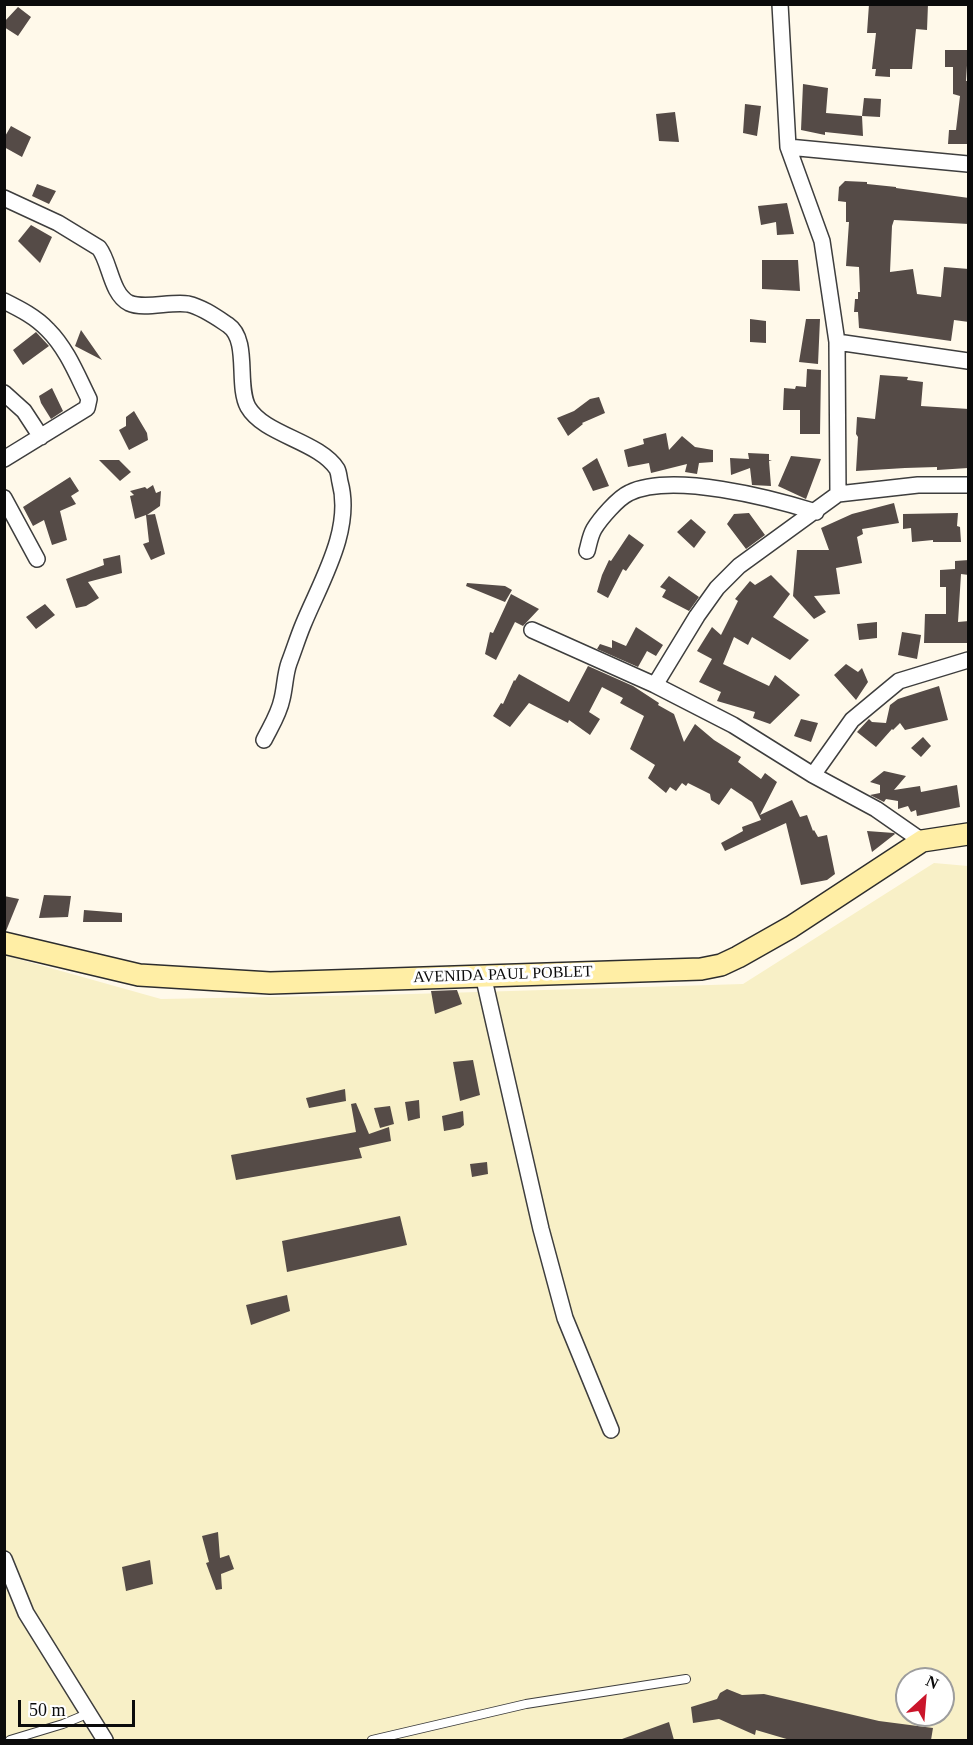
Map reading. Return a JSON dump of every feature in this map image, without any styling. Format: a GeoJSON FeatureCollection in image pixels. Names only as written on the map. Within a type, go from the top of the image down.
{"type":"FeatureCollection","features":[{"type":"Feature","properties":{"kind":"main road","name":"AVENIDA PAUL POBLET"},"geometry":{"type":"LineString","coordinates":[[4,944],[140,975],[270,983],[701,969],[738,957],[791,927],[922,841],[969,834]]}},
{"type":"Feature","properties":{"kind":"street"},"geometry":{"type":"LineString","coordinates":[[780,4],[788,147],[822,241],[837,342],[838,494]]}},
{"type":"Feature","properties":{"kind":"street"},"geometry":{"type":"LineString","coordinates":[[788,147],[969,165]]}},
{"type":"Feature","properties":{"kind":"street"},"geometry":{"type":"LineString","coordinates":[[4,198],[58,223],[99,248],[103,253],[112,280],[129,303],[140,305],[186,304],[200,308],[231,327],[239,342],[248,407],[259,419],[323,455],[337,470],[345,498],[339,538],[288,667],[278,715],[264,740]]}},
{"type":"Feature","properties":{"kind":"street"},"geometry":{"type":"LineString","coordinates":[[4,301],[31,316],[48,329],[63,347],[89,399],[87,408],[4,459]]}},
{"type":"Feature","properties":{"kind":"street"},"geometry":{"type":"LineString","coordinates":[[837,342],[969,361]]}},
{"type":"Feature","properties":{"kind":"street"},"geometry":{"type":"LineString","coordinates":[[4,393],[24,411],[41,437]]}},
{"type":"Feature","properties":{"kind":"street"},"geometry":{"type":"LineString","coordinates":[[655,685],[717,588],[739,566],[838,494],[918,485],[969,485]]}},
{"type":"Feature","properties":{"kind":"street"},"geometry":{"type":"LineString","coordinates":[[586,551],[593,530],[607,512],[628,493],[651,486],[693,486],[769,498],[816,512]]}},
{"type":"Feature","properties":{"kind":"street"},"geometry":{"type":"LineString","coordinates":[[4,498],[37,560]]}},
{"type":"Feature","properties":{"kind":"street"},"geometry":{"type":"LineString","coordinates":[[532,630],[655,685],[733,725],[813,775],[876,809],[922,841]]}},
{"type":"Feature","properties":{"kind":"street"},"geometry":{"type":"LineString","coordinates":[[813,775],[852,720],[898,681],[969,660]]}},
{"type":"Feature","properties":{"kind":"street"},"geometry":{"type":"LineString","coordinates":[[483,975],[541,1229],[565,1318],[611,1430]]}},
{"type":"Feature","properties":{"kind":"street"},"geometry":{"type":"LineString","coordinates":[[4,1559],[26,1613],[105,1740]]}},
{"type":"Feature","properties":{"kind":"lane"},"geometry":{"type":"LineString","coordinates":[[372,1740],[526,1704],[686,1679]]}},
{"type":"Feature","properties":{"kind":"lane"},"geometry":{"type":"LineString","coordinates":[[10,1740],[63,1725],[87,1714]]}},
{"type":"Feature","properties":{"kind":"shaded area"},"geometry":{"type":"Polygon","coordinates":[[[934,863],[968,866],[968,1740],[5,1740],[4,955],[161,999],[743,984],[934,863]]]}},
{"type":"Feature","properties":{"kind":"building"},"geometry":{"type":"Polygon","coordinates":[[[869,4],[928,4],[927,30],[916,29],[912,69],[890,69],[890,77],[875,76],[876,69],[872,69],[876,33],[867,33],[869,4]]]}},
{"type":"Feature","properties":{"kind":"building"},"geometry":{"type":"Polygon","coordinates":[[[18,7],[31,17],[18,36],[4,27],[4,22],[18,7]]]}},
{"type":"Feature","properties":{"kind":"building"},"geometry":{"type":"Polygon","coordinates":[[[945,50],[968,50],[966,81],[969,81],[969,144],[948,144],[949,130],[956,130],[960,96],[953,94],[953,67],[945,67],[945,50]]]}},
{"type":"Feature","properties":{"kind":"building"},"geometry":{"type":"Polygon","coordinates":[[[803,84],[828,88],[826,113],[862,116],[863,136],[825,132],[825,135],[801,130],[803,84]]]}},
{"type":"Feature","properties":{"kind":"building"},"geometry":{"type":"Polygon","coordinates":[[[864,98],[881,99],[880,117],[862,116],[864,98]]]}},
{"type":"Feature","properties":{"kind":"building"},"geometry":{"type":"Polygon","coordinates":[[[745,104],[761,106],[757,136],[743,133],[745,104]]]}},
{"type":"Feature","properties":{"kind":"building"},"geometry":{"type":"Polygon","coordinates":[[[675,112],[679,142],[659,141],[656,114],[675,112]]]}},
{"type":"Feature","properties":{"kind":"building"},"geometry":{"type":"Polygon","coordinates":[[[11,126],[31,137],[22,157],[4,147],[4,138],[11,126]]]}},
{"type":"Feature","properties":{"kind":"building"},"geometry":{"type":"Polygon","coordinates":[[[845,181],[867,182],[867,184],[969,198],[969,224],[894,220],[892,226],[890,272],[913,269],[917,294],[941,297],[944,267],[969,269],[969,322],[954,320],[951,341],[859,328],[858,312],[854,312],[855,299],[858,299],[858,292],[860,292],[859,267],[846,266],[849,222],[846,222],[846,202],[838,201],[839,187],[845,181]]]}},
{"type":"Feature","properties":{"kind":"building"},"geometry":{"type":"Polygon","coordinates":[[[37,184],[56,191],[49,204],[32,196],[37,184]]]}},
{"type":"Feature","properties":{"kind":"building"},"geometry":{"type":"Polygon","coordinates":[[[787,203],[794,234],[777,235],[776,222],[761,225],[758,206],[787,203]]]}},
{"type":"Feature","properties":{"kind":"building"},"geometry":{"type":"Polygon","coordinates":[[[31,225],[52,237],[40,263],[18,241],[31,225]]]}},
{"type":"Feature","properties":{"kind":"building"},"geometry":{"type":"Polygon","coordinates":[[[762,260],[798,260],[800,291],[762,289],[762,260]]]}},
{"type":"Feature","properties":{"kind":"building"},"geometry":{"type":"Polygon","coordinates":[[[750,319],[766,321],[766,343],[750,342],[750,319]]]}},
{"type":"Feature","properties":{"kind":"building"},"geometry":{"type":"Polygon","coordinates":[[[806,319],[820,319],[818,364],[799,362],[806,319]]]}},
{"type":"Feature","properties":{"kind":"building"},"geometry":{"type":"Polygon","coordinates":[[[81,330],[102,360],[75,346],[81,330]]]}},
{"type":"Feature","properties":{"kind":"building"},"geometry":{"type":"Polygon","coordinates":[[[36,332],[49,346],[23,365],[13,350],[36,332]]]}},
{"type":"Feature","properties":{"kind":"building"},"geometry":{"type":"Polygon","coordinates":[[[807,369],[821,370],[820,434],[800,434],[800,410],[783,410],[784,388],[806,387],[807,369]]]}},
{"type":"Feature","properties":{"kind":"building"},"geometry":{"type":"Polygon","coordinates":[[[880,375],[908,377],[907,380],[923,382],[921,406],[969,409],[968,468],[937,470],[937,467],[856,471],[857,417],[875,419],[880,375]]]}},
{"type":"Feature","properties":{"kind":"building"},"geometry":{"type":"Polygon","coordinates":[[[52,388],[63,411],[51,419],[39,396],[52,388]]]}},
{"type":"Feature","properties":{"kind":"building"},"geometry":{"type":"Polygon","coordinates":[[[599,397],[605,413],[582,423],[568,436],[557,418],[574,411],[590,399],[599,397]]]}},
{"type":"Feature","properties":{"kind":"building"},"geometry":{"type":"Polygon","coordinates":[[[134,411],[147,433],[148,440],[129,450],[119,430],[126,426],[126,417],[134,411]]]}},
{"type":"Feature","properties":{"kind":"building"},"geometry":{"type":"Polygon","coordinates":[[[666,433],[669,450],[682,436],[695,447],[713,450],[713,462],[699,463],[697,474],[685,472],[687,464],[651,473],[649,463],[628,467],[624,450],[644,444],[643,439],[666,433]]]}},
{"type":"Feature","properties":{"kind":"building"},"geometry":{"type":"Polygon","coordinates":[[[748,453],[769,454],[769,460],[772,460],[769,461],[771,486],[752,485],[750,468],[731,475],[730,458],[749,459],[748,453]]]}},
{"type":"Feature","properties":{"kind":"building"},"geometry":{"type":"Polygon","coordinates":[[[791,456],[821,459],[806,499],[778,486],[791,456]]]}},
{"type":"Feature","properties":{"kind":"building"},"geometry":{"type":"Polygon","coordinates":[[[597,458],[609,486],[593,491],[582,468],[597,458]]]}},
{"type":"Feature","properties":{"kind":"building"},"geometry":{"type":"Polygon","coordinates":[[[99,460],[119,460],[131,472],[120,481],[99,460]]]}},
{"type":"Feature","properties":{"kind":"building"},"geometry":{"type":"Polygon","coordinates":[[[70,477],[79,491],[71,496],[76,504],[60,511],[67,540],[52,545],[44,520],[33,526],[23,507],[70,477]]]}},
{"type":"Feature","properties":{"kind":"building"},"geometry":{"type":"Polygon","coordinates":[[[153,485],[156,493],[161,491],[160,506],[147,515],[155,514],[165,554],[151,560],[143,544],[149,542],[146,515],[135,519],[130,496],[134,495],[130,491],[145,487],[147,489],[153,485]]]}},
{"type":"Feature","properties":{"kind":"building"},"geometry":{"type":"Polygon","coordinates":[[[894,503],[899,523],[862,529],[863,534],[857,537],[862,563],[836,568],[840,594],[814,596],[826,612],[814,619],[793,596],[797,550],[829,550],[821,528],[852,514],[894,503]]]}},
{"type":"Feature","properties":{"kind":"building"},"geometry":{"type":"Polygon","coordinates":[[[749,513],[765,535],[746,549],[727,524],[734,514],[749,513]]]}},
{"type":"Feature","properties":{"kind":"building"},"geometry":{"type":"Polygon","coordinates":[[[958,513],[957,526],[960,527],[961,542],[933,542],[933,540],[912,542],[911,528],[903,529],[903,514],[958,513]]]}},
{"type":"Feature","properties":{"kind":"building"},"geometry":{"type":"Polygon","coordinates":[[[691,519],[706,532],[694,548],[677,532],[691,519]]]}},
{"type":"Feature","properties":{"kind":"building"},"geometry":{"type":"Polygon","coordinates":[[[629,534],[644,545],[626,571],[623,569],[608,598],[597,592],[602,575],[609,560],[611,561],[629,534]]]}},
{"type":"Feature","properties":{"kind":"building"},"geometry":{"type":"Polygon","coordinates":[[[120,555],[122,573],[88,582],[99,598],[86,606],[76,608],[66,579],[104,565],[103,559],[120,555]]]}},
{"type":"Feature","properties":{"kind":"building"},"geometry":{"type":"Polygon","coordinates":[[[969,560],[969,575],[961,574],[958,622],[969,621],[969,643],[924,643],[925,614],[946,614],[946,587],[940,587],[940,570],[955,569],[955,561],[969,560]]]}},
{"type":"Feature","properties":{"kind":"building"},"geometry":{"type":"Polygon","coordinates":[[[771,575],[790,594],[773,617],[809,640],[790,660],[752,637],[748,645],[734,637],[723,664],[769,686],[775,675],[800,695],[770,724],[753,718],[755,712],[717,701],[721,692],[699,682],[712,659],[697,651],[712,627],[721,635],[738,601],[735,599],[750,581],[755,585],[771,575]]]}},
{"type":"Feature","properties":{"kind":"building"},"geometry":{"type":"Polygon","coordinates":[[[669,576],[699,597],[689,611],[662,597],[666,590],[660,587],[669,576]]]}},
{"type":"Feature","properties":{"kind":"building"},"geometry":{"type":"Polygon","coordinates":[[[467,583],[505,586],[512,590],[505,602],[466,586],[467,583]]]}},
{"type":"Feature","properties":{"kind":"building"},"geometry":{"type":"Polygon","coordinates":[[[511,594],[539,609],[523,626],[515,622],[496,660],[485,654],[490,632],[493,633],[511,594]]]}},
{"type":"Feature","properties":{"kind":"building"},"geometry":{"type":"Polygon","coordinates":[[[45,604],[55,615],[36,629],[26,617],[45,604]]]}},
{"type":"Feature","properties":{"kind":"building"},"geometry":{"type":"Polygon","coordinates":[[[877,622],[877,638],[859,640],[857,624],[877,622]]]}},
{"type":"Feature","properties":{"kind":"building"},"geometry":{"type":"Polygon","coordinates":[[[636,627],[663,645],[656,656],[647,651],[638,667],[597,649],[600,644],[612,648],[612,640],[626,646],[636,627]]]}},
{"type":"Feature","properties":{"kind":"building"},"geometry":{"type":"Polygon","coordinates":[[[902,632],[921,635],[917,659],[898,655],[902,632]]]}},
{"type":"Feature","properties":{"kind":"building"},"geometry":{"type":"Polygon","coordinates":[[[846,664],[858,672],[862,668],[868,682],[856,700],[834,675],[846,664]]]}},
{"type":"Feature","properties":{"kind":"building"},"geometry":{"type":"Polygon","coordinates":[[[588,666],[633,686],[674,714],[684,742],[695,724],[714,740],[741,757],[738,762],[761,779],[765,773],[777,782],[760,815],[792,800],[800,817],[807,815],[818,837],[827,835],[835,874],[827,880],[801,885],[786,823],[725,851],[721,843],[743,831],[742,827],[761,820],[752,802],[731,788],[719,805],[711,800],[710,794],[688,783],[686,786],[682,783],[676,791],[670,787],[666,793],[648,778],[655,765],[630,749],[644,716],[620,703],[623,698],[602,687],[589,712],[600,719],[590,735],[569,720],[568,723],[529,703],[510,727],[493,716],[501,703],[503,704],[519,674],[569,702],[588,666]]]}},
{"type":"Feature","properties":{"kind":"building"},"geometry":{"type":"Polygon","coordinates":[[[939,686],[948,720],[905,730],[900,723],[876,747],[857,732],[869,719],[872,722],[886,723],[890,705],[898,699],[939,686]]]}},
{"type":"Feature","properties":{"kind":"building"},"geometry":{"type":"Polygon","coordinates":[[[801,719],[818,723],[811,742],[794,736],[801,719]]]}},
{"type":"Feature","properties":{"kind":"building"},"geometry":{"type":"Polygon","coordinates":[[[923,737],[931,746],[921,757],[911,748],[923,737]]]}},
{"type":"Feature","properties":{"kind":"building"},"geometry":{"type":"Polygon","coordinates":[[[884,771],[906,776],[894,790],[920,786],[921,792],[957,785],[960,807],[917,816],[916,810],[911,812],[908,806],[898,809],[898,801],[886,799],[884,802],[870,795],[880,793],[880,785],[870,782],[884,771]]]}},
{"type":"Feature","properties":{"kind":"building"},"geometry":{"type":"Polygon","coordinates":[[[867,831],[894,833],[895,834],[872,852],[867,831]]]}},
{"type":"Feature","properties":{"kind":"building"},"geometry":{"type":"Polygon","coordinates":[[[44,895],[71,896],[68,917],[39,918],[44,895]]]}},
{"type":"Feature","properties":{"kind":"building"},"geometry":{"type":"Polygon","coordinates":[[[4,896],[19,899],[6,931],[4,931],[4,896]]]}},
{"type":"Feature","properties":{"kind":"building"},"geometry":{"type":"Polygon","coordinates":[[[84,910],[122,913],[122,922],[83,922],[84,910]]]}},
{"type":"Feature","properties":{"kind":"building"},"geometry":{"type":"Polygon","coordinates":[[[457,990],[462,1004],[435,1014],[431,991],[457,990]]]}},
{"type":"Feature","properties":{"kind":"building"},"geometry":{"type":"Polygon","coordinates":[[[473,1060],[480,1095],[460,1101],[453,1062],[473,1060]]]}},
{"type":"Feature","properties":{"kind":"building"},"geometry":{"type":"Polygon","coordinates":[[[345,1089],[346,1101],[309,1108],[306,1098],[345,1089]]]}},
{"type":"Feature","properties":{"kind":"building"},"geometry":{"type":"Polygon","coordinates":[[[419,1100],[420,1118],[408,1121],[405,1102],[419,1100]]]}},
{"type":"Feature","properties":{"kind":"building"},"geometry":{"type":"Polygon","coordinates":[[[356,1103],[369,1134],[389,1127],[391,1141],[359,1148],[362,1158],[236,1180],[231,1155],[356,1132],[351,1104],[356,1103]]]}},
{"type":"Feature","properties":{"kind":"building"},"geometry":{"type":"Polygon","coordinates":[[[390,1106],[394,1124],[380,1128],[374,1108],[390,1106]]]}},
{"type":"Feature","properties":{"kind":"building"},"geometry":{"type":"Polygon","coordinates":[[[463,1111],[464,1125],[444,1131],[442,1116],[463,1111]]]}},
{"type":"Feature","properties":{"kind":"building"},"geometry":{"type":"Polygon","coordinates":[[[487,1162],[488,1174],[472,1177],[470,1164],[487,1162]]]}},
{"type":"Feature","properties":{"kind":"building"},"geometry":{"type":"Polygon","coordinates":[[[400,1216],[407,1245],[287,1272],[282,1241],[400,1216]]]}},
{"type":"Feature","properties":{"kind":"building"},"geometry":{"type":"Polygon","coordinates":[[[287,1295],[290,1311],[251,1325],[246,1305],[287,1295]]]}},
{"type":"Feature","properties":{"kind":"building"},"geometry":{"type":"Polygon","coordinates":[[[218,1532],[220,1558],[229,1555],[234,1569],[221,1574],[222,1589],[216,1590],[206,1563],[209,1562],[202,1536],[218,1532]]]}},
{"type":"Feature","properties":{"kind":"building"},"geometry":{"type":"Polygon","coordinates":[[[150,1560],[153,1584],[126,1591],[122,1567],[150,1560]]]}},
{"type":"Feature","properties":{"kind":"building"},"geometry":{"type":"Polygon","coordinates":[[[727,1689],[742,1695],[764,1694],[895,1723],[895,1727],[933,1728],[931,1740],[790,1740],[756,1730],[755,1735],[719,1719],[693,1723],[691,1707],[717,1699],[720,1693],[727,1689]]]}},
{"type":"Feature","properties":{"kind":"building"},"geometry":{"type":"Polygon","coordinates":[[[669,1722],[674,1740],[622,1740],[622,1739],[669,1722]]]}}]}
